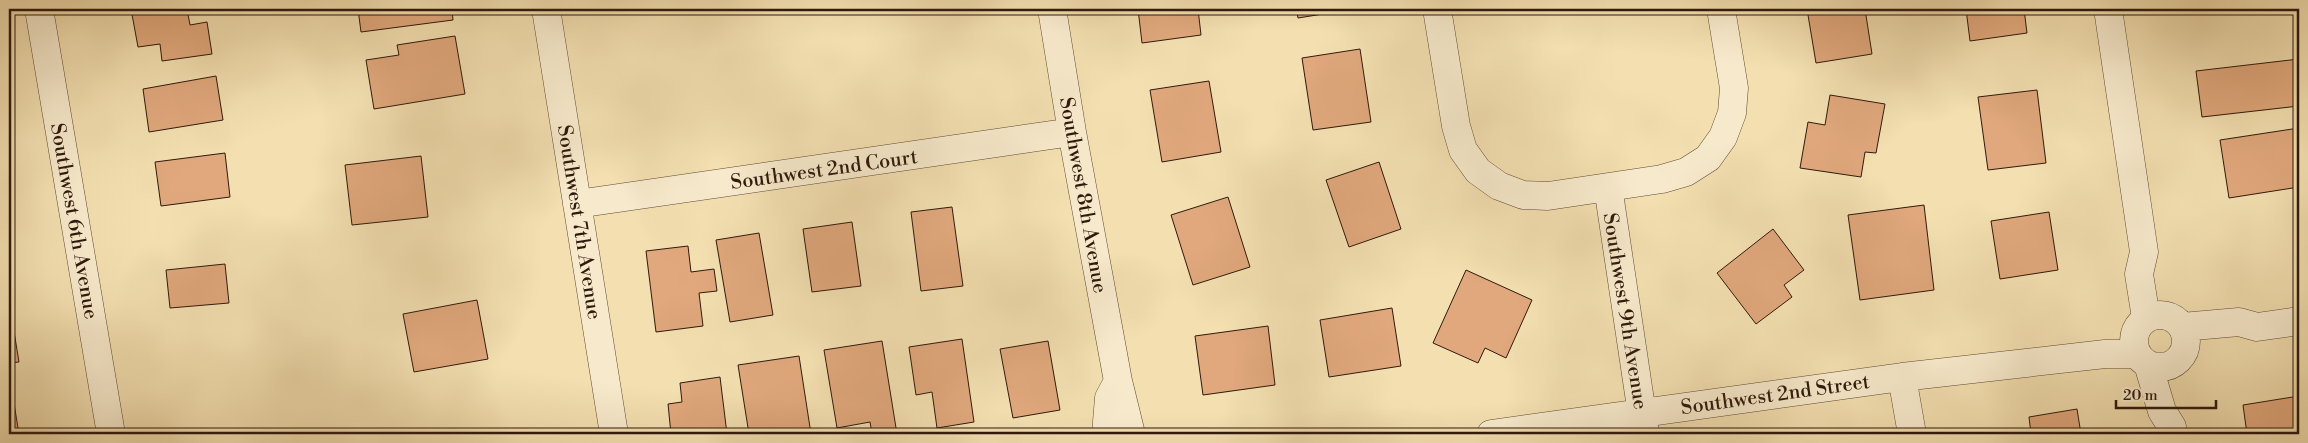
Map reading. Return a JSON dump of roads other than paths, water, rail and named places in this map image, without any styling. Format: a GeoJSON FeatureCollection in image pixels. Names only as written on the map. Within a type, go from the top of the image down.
{"type":"FeatureCollection","features":[{"type":"Feature","properties":{"kind":"street","name":"Southwest 6th Avenue"},"geometry":{"type":"LineString","coordinates":[[39,9],[111,434]]}},
{"type":"Feature","properties":{"kind":"street","name":"Southwest 7th Avenue"},"geometry":{"type":"LineString","coordinates":[[546,9],[614,434]]}},
{"type":"Feature","properties":{"kind":"street","name":"Southwest 8th Avenue"},"geometry":{"type":"LineString","coordinates":[[1052,9],[1072,132],[1118,381],[1131,434]]}},
{"type":"Feature","properties":{"kind":"street"},"geometry":{"type":"LineString","coordinates":[[1437,9],[1456,126],[1464,150],[1478,171],[1499,186],[1523,195],[1548,196],[1662,179],[1686,172],[1708,158],[1723,138],[1732,113],[1734,88],[1721,9]]}},
{"type":"Feature","properties":{"kind":"street"},"geometry":{"type":"LineString","coordinates":[[2108,9],[2144,252],[2152,265],[2159,340],[2162,411],[2172,431]]}},
{"type":"Feature","properties":{"kind":"street","name":"Southwest 2nd Court"},"geometry":{"type":"LineString","coordinates":[[577,204],[1072,132]]}},
{"type":"Feature","properties":{"kind":"street","name":"Southwest 9th Avenue"},"geometry":{"type":"LineString","coordinates":[[1608,187],[1644,423]]}},
{"type":"Feature","properties":{"kind":"street","name":"Southwest 2nd Street"},"geometry":{"type":"LineString","coordinates":[[1491,434],[1644,423],[1902,377],[2059,359],[2088,342],[2159,340],[2239,322],[2257,327],[2299,321]]}},
{"type":"Feature","properties":{"kind":"street"},"geometry":{"type":"LineString","coordinates":[[1902,377],[1912,434]]}},
{"type":"Feature","properties":{"kind":"street"},"geometry":{"type":"LineString","coordinates":[[1106,434],[1109,398],[1118,381]]}}]}
